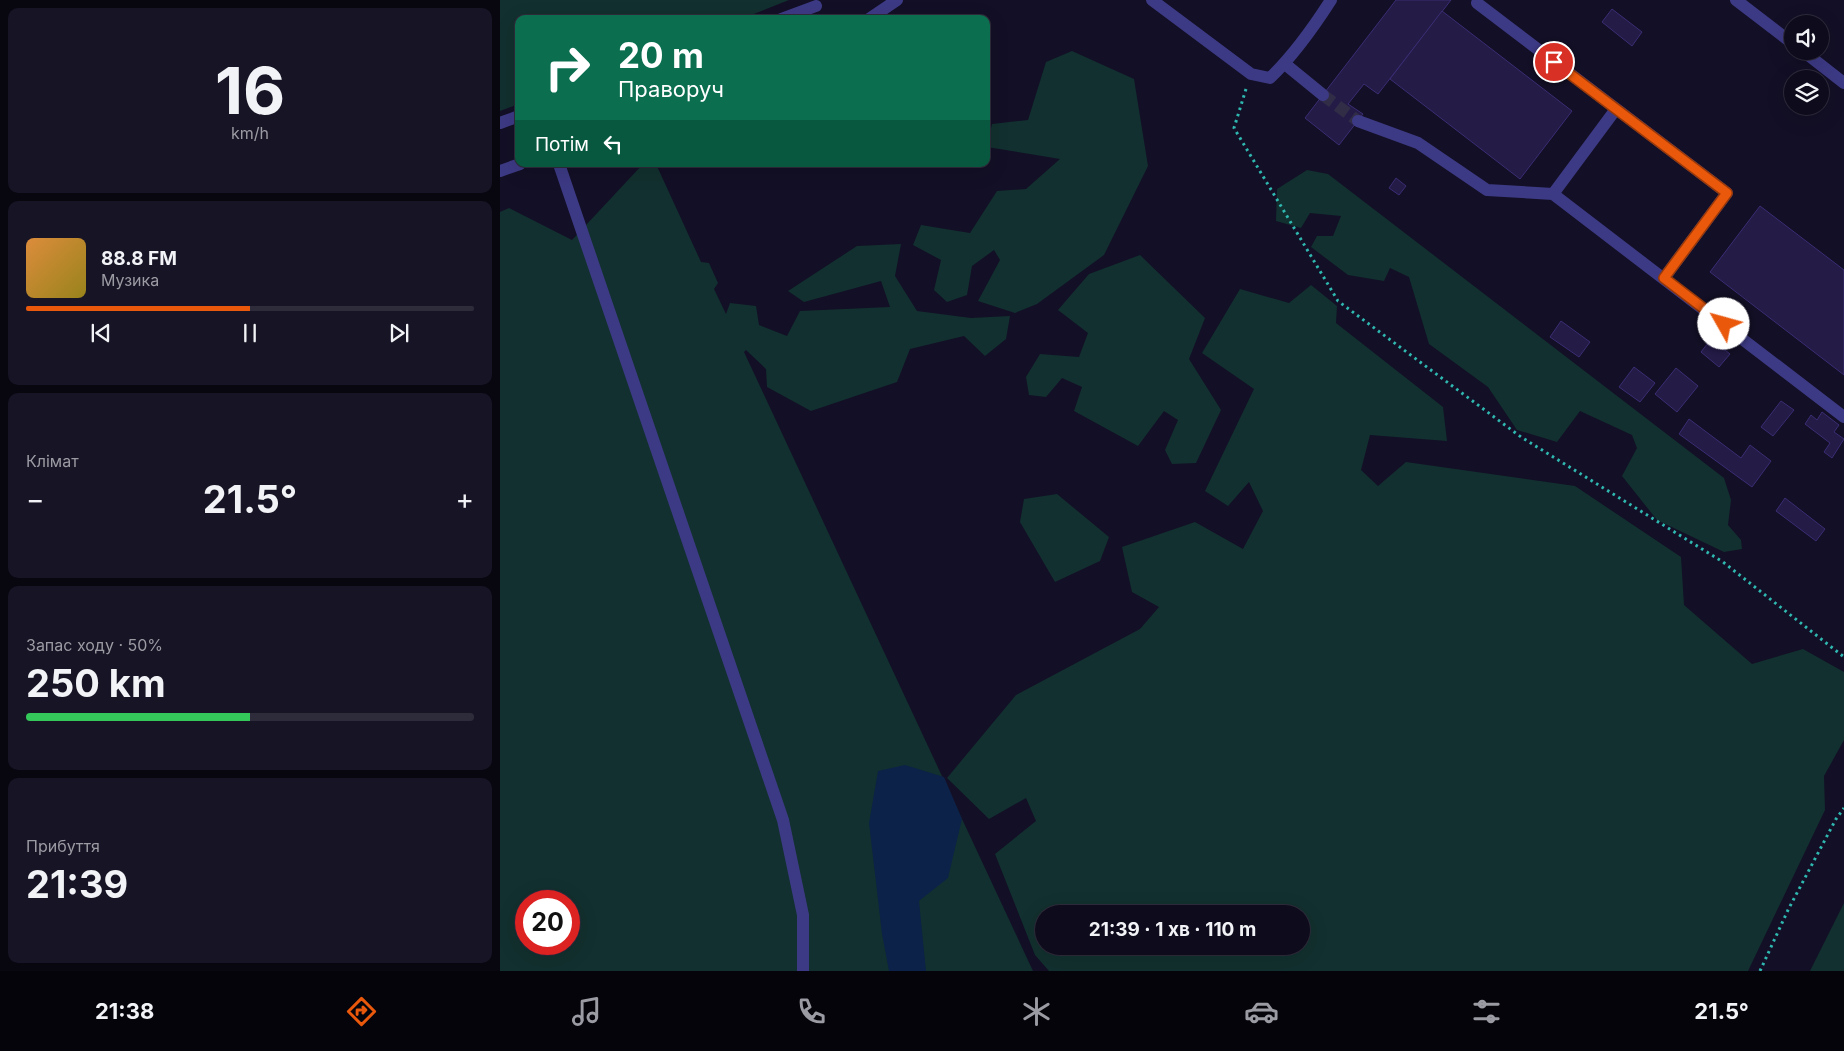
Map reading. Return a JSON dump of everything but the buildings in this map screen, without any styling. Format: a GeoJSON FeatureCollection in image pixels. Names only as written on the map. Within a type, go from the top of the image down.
{"type":"FeatureCollection","features":[{"type":"Feature","properties":{"kind":"street"},"geometry":{"type":"LineString","coordinates":[[874,15],[897,0]]}},
{"type":"Feature","properties":{"kind":"street"},"geometry":{"type":"LineString","coordinates":[[1152,0],[1251,74],[1270,78],[1285,64],[1307,36],[1331,0]]}},
{"type":"Feature","properties":{"kind":"street"},"geometry":{"type":"LineString","coordinates":[[1736,0],[1784,37]]}},
{"type":"Feature","properties":{"kind":"street"},"geometry":{"type":"LineString","coordinates":[[1477,3],[1727,193],[1664,278]]}},
{"type":"Feature","properties":{"kind":"street"},"geometry":{"type":"LineString","coordinates":[[792,15],[816,6]]}},
{"type":"Feature","properties":{"kind":"street"},"geometry":{"type":"LineString","coordinates":[[1815,60],[1844,83]]}},
{"type":"Feature","properties":{"kind":"street"},"geometry":{"type":"LineString","coordinates":[[1285,64],[1323,95]]}},
{"type":"Feature","properties":{"kind":"street"},"geometry":{"type":"LineString","coordinates":[[1553,194],[1616,109]]}},
{"type":"Feature","properties":{"kind":"street"},"geometry":{"type":"LineString","coordinates":[[500,124],[515,118]]}},
{"type":"Feature","properties":{"kind":"street"},"geometry":{"type":"LineString","coordinates":[[1358,121],[1418,144],[1487,190],[1553,194],[1844,416]]}},
{"type":"Feature","properties":{"kind":"street"},"geometry":{"type":"LineString","coordinates":[[500,171],[515,166]]}},
{"type":"Feature","properties":{"kind":"street"},"geometry":{"type":"LineString","coordinates":[[560,167],[783,820],[803,916],[803,971]]}},
{"type":"Feature","properties":{"kind":"path"},"geometry":{"type":"LineString","coordinates":[[1251,74],[1234,128],[1338,301],[1521,437],[1723,562],[1844,657]]}},
{"type":"Feature","properties":{"kind":"path"},"geometry":{"type":"LineString","coordinates":[[1760,971],[1788,910],[1844,808]]}},
{"type":"Feature","properties":{"kind":"green space"},"geometry":{"type":"Polygon","coordinates":[[[500,0],[789,0],[751,15],[515,15],[515,105],[500,111],[500,0]]]}},
{"type":"Feature","properties":{"kind":"green space"},"geometry":{"type":"Polygon","coordinates":[[[1072,51],[1134,79],[1148,166],[1104,255],[1037,304],[1015,313],[978,301],[1000,260],[994,250],[972,266],[967,295],[947,302],[934,290],[941,260],[913,245],[921,225],[970,233],[997,191],[1026,189],[1060,159],[990,147],[992,124],[1028,120],[1046,62],[1072,51]]]}},
{"type":"Feature","properties":{"kind":"green space"},"geometry":{"type":"Polygon","coordinates":[[[640,167],[657,167],[701,262],[709,263],[718,283],[714,289],[726,314],[730,303],[756,306],[759,325],[787,336],[800,311],[890,307],[881,281],[804,302],[788,291],[857,246],[901,244],[895,276],[917,311],[971,318],[1010,316],[1006,339],[985,356],[964,336],[910,349],[897,382],[811,411],[767,387],[766,369],[746,350],[744,352],[1033,971],[500,971],[500,212],[509,208],[572,240],[640,167]]]}},
{"type":"Feature","properties":{"kind":"green space"},"geometry":{"type":"Polygon","coordinates":[[[1307,170],[1328,174],[1724,478],[1731,500],[1728,525],[1741,540],[1742,549],[1724,552],[1657,520],[1622,476],[1637,448],[1632,435],[1580,411],[1557,442],[1517,430],[1488,387],[1429,344],[1409,277],[1390,268],[1384,281],[1348,275],[1311,247],[1317,236],[1333,236],[1341,216],[1310,213],[1301,228],[1276,221],[1277,189],[1307,170]]]}},
{"type":"Feature","properties":{"kind":"green space"},"geometry":{"type":"Polygon","coordinates":[[[1140,255],[1205,318],[1189,359],[1221,410],[1196,463],[1172,464],[1165,450],[1178,420],[1164,411],[1138,446],[1074,411],[1082,387],[1062,378],[1046,397],[1029,395],[1026,377],[1040,354],[1079,357],[1088,333],[1058,310],[1089,274],[1140,255]]]}},
{"type":"Feature","properties":{"kind":"green space"},"geometry":{"type":"Polygon","coordinates":[[[1311,285],[1337,306],[1336,323],[1443,407],[1447,441],[1370,435],[1361,470],[1378,486],[1406,462],[1575,486],[1681,557],[1684,605],[1752,664],[1803,649],[1844,672],[1844,740],[1824,776],[1825,810],[1748,971],[1049,971],[1035,955],[995,854],[1036,821],[1026,798],[989,819],[947,778],[1016,695],[1140,629],[1159,607],[1132,592],[1122,547],[1195,522],[1243,549],[1263,511],[1249,482],[1228,506],[1205,491],[1254,389],[1202,353],[1240,289],[1289,303],[1311,285]]]}},
{"type":"Feature","properties":{"kind":"green space"},"geometry":{"type":"Polygon","coordinates":[[[1057,494],[1109,537],[1100,561],[1055,582],[1020,522],[1024,499],[1057,494]]]}},
{"type":"Feature","properties":{"kind":"green space"},"geometry":{"type":"Polygon","coordinates":[[[1844,903],[1844,971],[1810,971],[1844,903]]]}},
{"type":"Feature","properties":{"kind":"water"},"geometry":{"type":"Polygon","coordinates":[[[905,765],[944,777],[962,819],[948,878],[919,901],[926,971],[889,971],[882,934],[869,823],[878,771],[905,765]]]}},
{"type":"Feature","properties":{"kind":"tunnel"},"geometry":{"type":"LineString","coordinates":[[1323,95],[1358,121]]}},
{"type":"Feature","properties":{"kind":"route"},"geometry":{"type":"LineString","coordinates":[[1554,62],[1727,193],[1664,278],[1724,324]]}}]}
